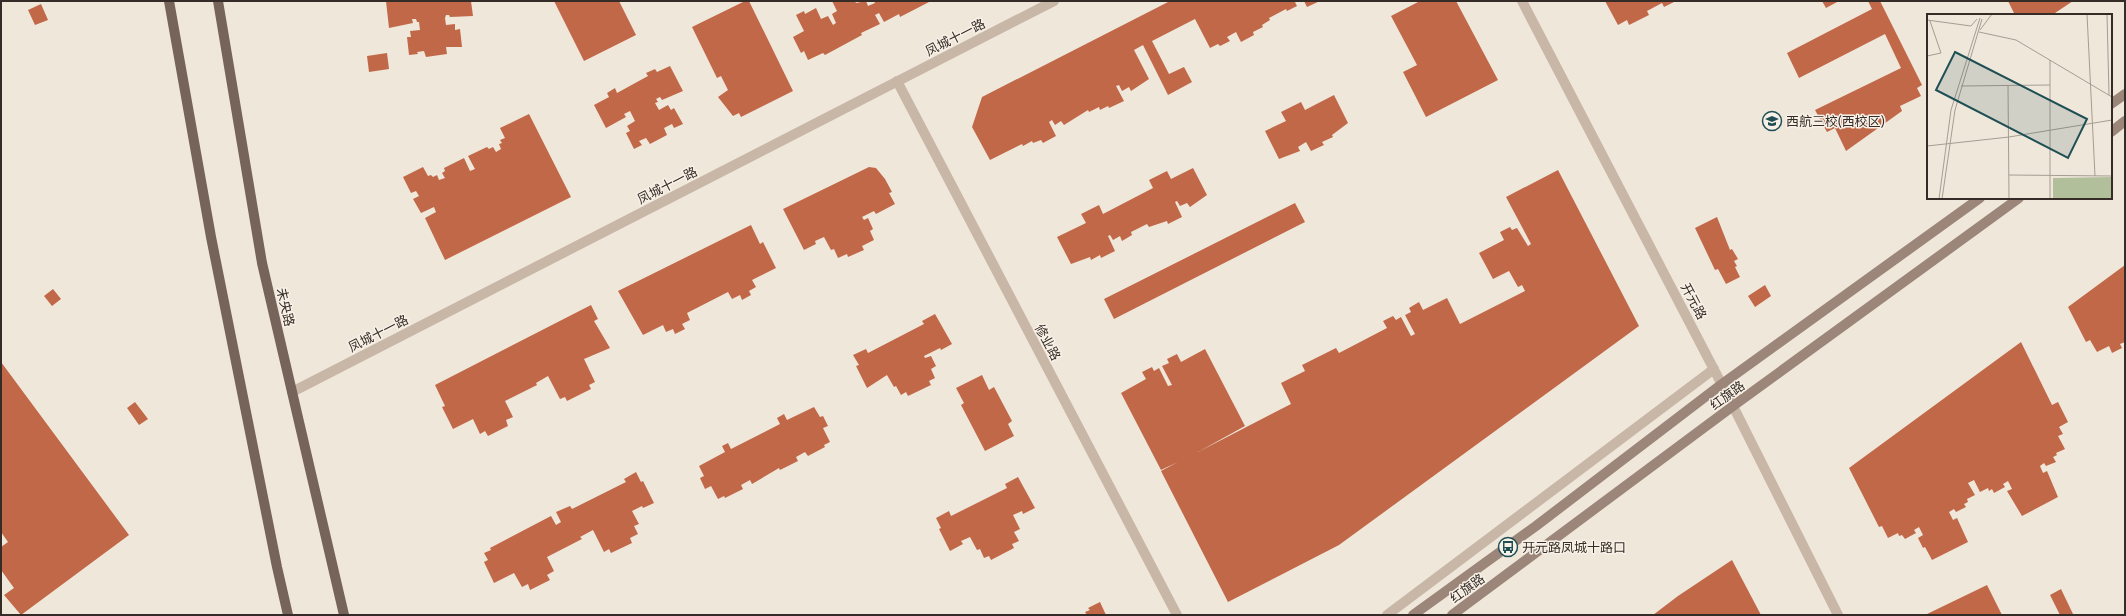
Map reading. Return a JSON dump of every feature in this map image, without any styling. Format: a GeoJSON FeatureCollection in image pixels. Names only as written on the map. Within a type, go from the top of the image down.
{"type":"FeatureCollection","features":[{"type":"Feature","properties":{"kind":"main road"},"geometry":{"type":"LineString","coordinates":[[169,1],[211,237],[288,615]]}},
{"type":"Feature","properties":{"kind":"main road","name":"未央路"},"geometry":{"type":"LineString","coordinates":[[218,1],[262,263],[344,615]]}},
{"type":"Feature","properties":{"kind":"main road"},"geometry":{"type":"LineString","coordinates":[[2112,103],[2125,94]]}},
{"type":"Feature","properties":{"kind":"main road"},"geometry":{"type":"LineString","coordinates":[[2112,131],[2125,121]]}},
{"type":"Feature","properties":{"kind":"main road","name":"红旗路"},"geometry":{"type":"LineString","coordinates":[[1413,615],[1536,526],[1722,384],[1979,199]]}},
{"type":"Feature","properties":{"kind":"main road","name":"红旗路"},"geometry":{"type":"LineString","coordinates":[[1452,615],[1733,406],[2018,199]]}},
{"type":"Feature","properties":{"kind":"street","name":"凤城十一路"},"geometry":{"type":"LineString","coordinates":[[292,392],[1054,1]]}},
{"type":"Feature","properties":{"kind":"street","name":"开元路"},"geometry":{"type":"LineString","coordinates":[[1522,1],[1722,384],[1838,615]]}},
{"type":"Feature","properties":{"kind":"street","name":"修业路"},"geometry":{"type":"LineString","coordinates":[[897,81],[1177,615]]}},
{"type":"Feature","properties":{"kind":"street"},"geometry":{"type":"LineString","coordinates":[[1387,615],[1714,369]]}},
{"type":"Feature","properties":{"kind":"building"},"geometry":{"type":"Polygon","coordinates":[[[386,1],[471,1],[473,16],[450,17],[449,15],[446,15],[445,18],[446,25],[455,24],[455,30],[460,29],[462,47],[446,47],[447,54],[426,57],[424,51],[417,52],[418,54],[409,55],[407,37],[411,37],[410,31],[420,30],[419,22],[417,22],[416,19],[412,19],[413,23],[389,28],[386,1]]]}},
{"type":"Feature","properties":{"kind":"building"},"geometry":{"type":"Polygon","coordinates":[[[554,1],[619,1],[636,35],[584,61],[554,1]]]}},
{"type":"Feature","properties":{"kind":"building"},"geometry":{"type":"Polygon","coordinates":[[[745,1],[749,1],[793,91],[741,117],[739,113],[733,116],[718,97],[728,90],[721,76],[717,78],[692,27],[745,1]]]}},
{"type":"Feature","properties":{"kind":"building"},"geometry":{"type":"Polygon","coordinates":[[[832,1],[855,1],[856,3],[866,1],[868,6],[875,3],[874,1],[931,1],[900,17],[899,14],[884,22],[879,13],[875,15],[880,24],[861,33],[862,35],[825,55],[823,53],[808,60],[804,51],[801,53],[793,37],[804,31],[796,15],[804,11],[805,14],[816,8],[821,19],[828,16],[833,25],[836,23],[832,14],[837,11],[832,1]]]}},
{"type":"Feature","properties":{"kind":"building"},"geometry":{"type":"Polygon","coordinates":[[[1170,1],[1297,1],[1295,2],[1297,6],[1287,11],[1286,9],[1269,18],[1270,20],[1262,25],[1263,27],[1253,32],[1254,35],[1241,42],[1236,32],[1227,37],[1230,41],[1220,46],[1218,44],[1210,48],[1195,19],[1152,41],[1169,74],[1184,67],[1192,82],[1168,95],[1143,45],[1134,50],[1149,79],[1131,91],[1129,87],[1122,91],[1119,85],[1116,86],[1124,101],[1109,108],[1108,106],[1100,110],[1099,107],[1089,112],[1088,110],[1064,125],[1061,121],[1055,125],[1052,120],[1049,122],[1056,136],[1043,143],[1041,140],[1033,143],[1032,141],[1023,146],[1022,144],[990,160],[972,127],[982,97],[1170,1]]]}},
{"type":"Feature","properties":{"kind":"building"},"geometry":{"type":"Polygon","coordinates":[[[1304,1],[1320,1],[1307,7],[1304,1]]]}},
{"type":"Feature","properties":{"kind":"building"},"geometry":{"type":"Polygon","coordinates":[[[1420,1],[1456,1],[1498,80],[1426,117],[1403,72],[1417,65],[1391,16],[1420,1]]]}},
{"type":"Feature","properties":{"kind":"building"},"geometry":{"type":"Polygon","coordinates":[[[1605,1],[1676,1],[1664,7],[1662,3],[1647,11],[1649,15],[1629,25],[1627,20],[1618,25],[1605,1]]]}},
{"type":"Feature","properties":{"kind":"building"},"geometry":{"type":"Polygon","coordinates":[[[1822,1],[1839,1],[1826,8],[1822,1]]]}},
{"type":"Feature","properties":{"kind":"building"},"geometry":{"type":"Polygon","coordinates":[[[1868,1],[1880,1],[1922,85],[1917,88],[1921,96],[1900,106],[1902,111],[1846,151],[1835,128],[1827,132],[1815,110],[1901,68],[1885,34],[1799,78],[1787,53],[1872,9],[1868,1]]]}},
{"type":"Feature","properties":{"kind":"building"},"geometry":{"type":"Polygon","coordinates":[[[2008,1],[2073,1],[2054,14],[2014,14],[2008,1]]]}},
{"type":"Feature","properties":{"kind":"building"},"geometry":{"type":"Polygon","coordinates":[[[41,4],[48,20],[35,25],[28,10],[41,4]]]}},
{"type":"Feature","properties":{"kind":"building"},"geometry":{"type":"Polygon","coordinates":[[[387,53],[389,69],[369,72],[367,56],[387,53]]]}},
{"type":"Feature","properties":{"kind":"building"},"geometry":{"type":"Polygon","coordinates":[[[670,66],[683,91],[662,100],[660,97],[656,99],[658,102],[655,103],[659,110],[668,105],[671,110],[674,108],[683,124],[674,128],[672,124],[664,128],[667,135],[650,144],[646,138],[639,141],[642,145],[634,149],[626,133],[630,131],[627,126],[635,121],[630,111],[624,114],[626,117],[606,128],[594,105],[609,97],[607,93],[615,88],[617,93],[648,76],[646,73],[655,69],[657,72],[670,66]]]}},
{"type":"Feature","properties":{"kind":"building"},"geometry":{"type":"Polygon","coordinates":[[[1334,95],[1348,123],[1332,135],[1333,137],[1322,142],[1324,145],[1311,151],[1306,142],[1298,147],[1300,151],[1279,159],[1265,131],[1286,121],[1281,112],[1301,102],[1305,110],[1334,95]]]}},
{"type":"Feature","properties":{"kind":"building"},"geometry":{"type":"Polygon","coordinates":[[[529,114],[571,197],[445,260],[425,218],[436,212],[434,207],[421,213],[413,199],[419,196],[416,191],[411,193],[403,177],[423,167],[428,176],[431,175],[433,177],[437,175],[439,180],[445,178],[442,173],[445,171],[444,168],[464,158],[470,171],[475,169],[468,156],[487,147],[489,149],[493,147],[496,152],[501,149],[499,144],[502,143],[500,140],[505,138],[500,128],[529,114]]]}},
{"type":"Feature","properties":{"kind":"building"},"geometry":{"type":"Polygon","coordinates":[[[869,167],[876,168],[885,179],[892,192],[889,193],[895,204],[876,214],[874,211],[862,217],[864,220],[868,218],[873,229],[870,231],[874,240],[862,246],[864,250],[848,257],[847,254],[838,258],[834,249],[831,250],[824,237],[815,241],[816,244],[804,250],[783,209],[869,167]]]}},
{"type":"Feature","properties":{"kind":"building"},"geometry":{"type":"Polygon","coordinates":[[[1193,168],[1207,195],[1190,207],[1187,203],[1180,206],[1177,201],[1175,202],[1182,217],[1168,224],[1167,221],[1149,227],[1147,224],[1131,232],[1132,235],[1122,241],[1120,236],[1113,240],[1110,235],[1108,236],[1115,251],[1101,258],[1100,255],[1091,260],[1090,257],[1071,264],[1057,237],[1086,223],[1081,214],[1099,205],[1103,214],[1153,188],[1149,180],[1167,171],[1171,179],[1193,168]]]}},
{"type":"Feature","properties":{"kind":"building"},"geometry":{"type":"Polygon","coordinates":[[[1558,170],[1639,326],[1339,545],[1228,602],[1161,471],[1178,462],[1161,470],[1121,393],[1146,379],[1142,372],[1152,367],[1154,371],[1159,368],[1168,386],[1172,385],[1162,366],[1169,363],[1167,359],[1177,354],[1181,362],[1205,349],[1245,426],[1198,452],[1291,404],[1281,383],[1305,371],[1302,365],[1336,348],[1339,353],[1387,328],[1383,321],[1393,316],[1396,320],[1401,317],[1411,336],[1415,334],[1405,315],[1411,312],[1409,308],[1419,302],[1423,310],[1447,298],[1460,324],[1525,291],[1522,285],[1518,287],[1509,271],[1493,279],[1479,253],[1504,240],[1500,232],[1510,227],[1512,230],[1517,228],[1528,246],[1531,244],[1506,197],[1558,170]]]}},
{"type":"Feature","properties":{"kind":"building"},"geometry":{"type":"Polygon","coordinates":[[[1295,203],[1305,222],[1114,319],[1104,299],[1295,203]]]}},
{"type":"Feature","properties":{"kind":"building"},"geometry":{"type":"Polygon","coordinates":[[[1717,217],[1730,250],[1732,249],[1738,259],[1734,261],[1740,277],[1726,284],[1718,269],[1715,270],[1695,228],[1717,217]]]}},
{"type":"Feature","properties":{"kind":"building"},"geometry":{"type":"Polygon","coordinates":[[[751,225],[760,244],[763,242],[776,268],[752,280],[756,287],[749,291],[751,295],[742,300],[740,295],[732,299],[728,292],[687,313],[690,320],[682,324],[685,329],[675,334],[673,329],[666,332],[663,325],[643,335],[618,291],[751,225]]]}},
{"type":"Feature","properties":{"kind":"building"},"geometry":{"type":"Polygon","coordinates":[[[2125,265],[2125,342],[2120,344],[2122,348],[2112,353],[2109,346],[2097,352],[2090,340],[2086,342],[2068,307],[2125,265]]]}},
{"type":"Feature","properties":{"kind":"building"},"geometry":{"type":"Polygon","coordinates":[[[1765,285],[1771,296],[1755,307],[1748,296],[1765,285]]]}},
{"type":"Feature","properties":{"kind":"building"},"geometry":{"type":"Polygon","coordinates":[[[53,289],[61,299],[52,306],[44,296],[53,289]]]}},
{"type":"Feature","properties":{"kind":"building"},"geometry":{"type":"Polygon","coordinates":[[[591,305],[598,319],[594,321],[610,348],[584,359],[595,382],[589,385],[591,389],[567,401],[565,397],[560,399],[548,376],[536,383],[537,385],[505,401],[513,417],[506,420],[508,426],[488,436],[485,431],[480,434],[473,419],[453,429],[442,407],[445,406],[435,385],[591,305]]]}},
{"type":"Feature","properties":{"kind":"building"},"geometry":{"type":"Polygon","coordinates":[[[935,314],[952,344],[924,356],[925,358],[931,356],[936,366],[931,369],[935,378],[929,381],[931,385],[908,396],[906,392],[901,395],[887,375],[867,388],[856,366],[859,365],[853,355],[866,349],[868,353],[924,324],[922,321],[935,314]]]}},
{"type":"Feature","properties":{"kind":"building"},"geometry":{"type":"Polygon","coordinates":[[[2021,342],[2052,405],[2058,402],[2068,422],[2059,427],[2063,434],[2058,436],[2065,449],[2056,453],[2057,455],[2053,457],[2056,462],[2046,466],[2044,463],[2040,466],[2043,473],[2047,471],[2058,497],[2022,516],[2007,491],[2012,489],[2008,481],[2003,484],[2005,487],[1994,493],[1992,489],[1989,491],[1988,488],[1980,492],[1974,480],[1968,483],[1975,495],[1967,499],[1968,502],[1964,504],[1966,507],[1956,512],[1954,509],[1949,512],[1953,520],[1957,518],[1968,542],[1932,560],[1918,538],[1923,535],[1919,527],[1914,530],[1916,533],[1905,539],[1902,535],[1899,536],[1898,533],[1888,538],[1882,526],[1879,527],[1849,468],[2021,342]]]}},
{"type":"Feature","properties":{"kind":"building"},"geometry":{"type":"Polygon","coordinates":[[[1,362],[129,535],[21,615],[4,595],[14,588],[1,570],[1,547],[8,542],[1,532],[1,362]]]}},
{"type":"Feature","properties":{"kind":"building"},"geometry":{"type":"Polygon","coordinates":[[[982,375],[989,390],[994,387],[1012,421],[1008,424],[1014,436],[985,451],[961,405],[964,403],[956,388],[982,375]]]}},
{"type":"Feature","properties":{"kind":"building"},"geometry":{"type":"Polygon","coordinates":[[[135,402],[148,419],[139,425],[127,408],[135,402]]]}},
{"type":"Feature","properties":{"kind":"building"},"geometry":{"type":"Polygon","coordinates":[[[814,407],[820,417],[823,416],[828,426],[823,428],[830,442],[824,445],[825,447],[808,456],[805,452],[796,457],[798,461],[780,470],[779,468],[752,484],[750,480],[741,485],[743,489],[725,498],[724,496],[718,499],[711,486],[705,489],[700,478],[704,476],[699,466],[725,452],[722,446],[728,443],[731,449],[780,424],[777,418],[784,414],[787,420],[814,407]]]}},
{"type":"Feature","properties":{"kind":"building"},"geometry":{"type":"Polygon","coordinates":[[[636,472],[641,482],[643,481],[654,503],[643,508],[642,506],[632,511],[639,524],[634,526],[638,534],[630,538],[632,543],[611,553],[609,549],[604,552],[593,530],[580,537],[582,539],[547,557],[554,571],[547,575],[550,580],[530,590],[528,584],[522,587],[514,573],[494,583],[484,562],[488,560],[484,553],[491,550],[490,548],[551,516],[556,525],[561,522],[556,512],[570,506],[572,509],[626,482],[624,479],[636,472]]]}},
{"type":"Feature","properties":{"kind":"building"},"geometry":{"type":"Polygon","coordinates":[[[1018,477],[1035,508],[1023,514],[1022,511],[1013,515],[1020,529],[1014,532],[1019,541],[1012,544],[1014,548],[991,560],[989,556],[984,558],[980,549],[977,550],[970,537],[961,541],[963,544],[950,551],[939,529],[941,528],[936,518],[949,511],[951,516],[1007,488],[1005,484],[1018,477]]]}},
{"type":"Feature","properties":{"kind":"building"},"geometry":{"type":"Polygon","coordinates":[[[1732,560],[1761,615],[1653,615],[1678,596],[1732,560]]]}},
{"type":"Feature","properties":{"kind":"building"},"geometry":{"type":"Polygon","coordinates":[[[1987,585],[2002,615],[1925,615],[1987,585]]]}},
{"type":"Feature","properties":{"kind":"building"},"geometry":{"type":"Polygon","coordinates":[[[2061,589],[2073,614],[2071,615],[2060,615],[2050,595],[2061,589]]]}},
{"type":"Feature","properties":{"kind":"building"},"geometry":{"type":"Polygon","coordinates":[[[1100,602],[1106,615],[1087,615],[1085,612],[1090,610],[1088,608],[1100,602]]]}},
{"type":"Feature","properties":{"kind":"place","name":"西航三校(西校区)"},"geometry":{"type":"Point","coordinates":[1772,121]}},
{"type":"Feature","properties":{"kind":"place","name":"开元路凤城十路口"},"geometry":{"type":"Point","coordinates":[1508,547]}}]}
